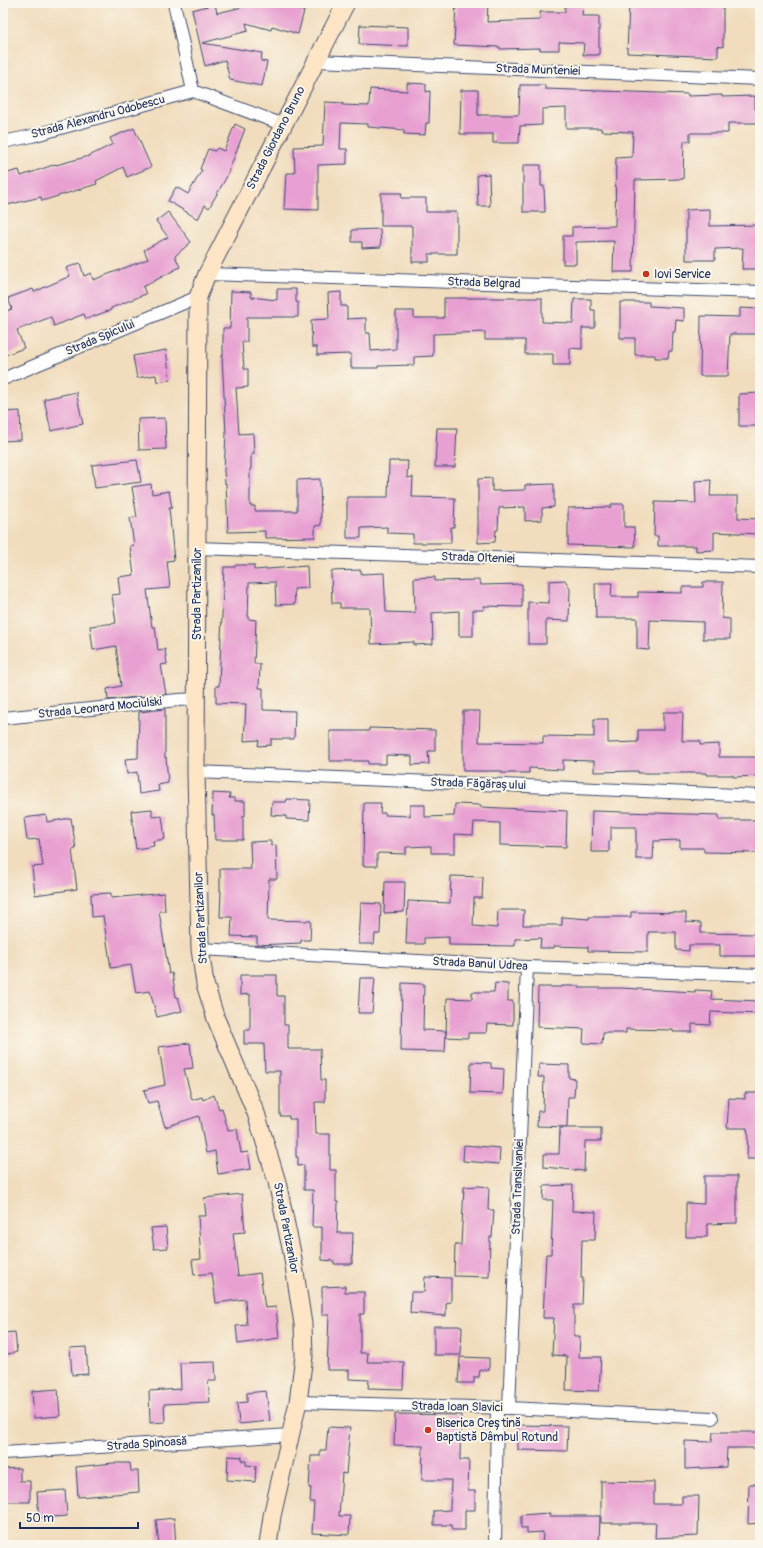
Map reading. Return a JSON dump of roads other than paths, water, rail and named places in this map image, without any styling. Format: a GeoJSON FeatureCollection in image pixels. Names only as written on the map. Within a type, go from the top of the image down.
{"type":"FeatureCollection","features":[{"type":"Feature","properties":{"kind":"street"},"geometry":{"type":"LineString","coordinates":[[174,3],[194,91],[284,125]]}},
{"type":"Feature","properties":{"kind":"street","name":"Strada Giordano Bruno"},"geometry":{"type":"LineString","coordinates":[[207,274],[346,3]]}},
{"type":"Feature","properties":{"kind":"street","name":"Strada Munteniei"},"geometry":{"type":"LineString","coordinates":[[316,61],[760,79]]}},
{"type":"Feature","properties":{"kind":"street","name":"Strada Alexandru Odobescu"},"geometry":{"type":"LineString","coordinates":[[3,142],[32,136],[194,91]]}},
{"type":"Feature","properties":{"kind":"street","name":"Strada Belgrad"},"geometry":{"type":"LineString","coordinates":[[207,274],[760,292]]}},
{"type":"Feature","properties":{"kind":"street","name":"Strada Partizanilor"},"geometry":{"type":"LineString","coordinates":[[207,274],[198,297],[196,772],[200,949],[205,984],[216,1019],[256,1113],[277,1182],[292,1253],[303,1324],[304,1356],[298,1402],[272,1516],[268,1545]]}},
{"type":"Feature","properties":{"kind":"street","name":"Strada Spicului"},"geometry":{"type":"LineString","coordinates":[[3,379],[198,297]]}},
{"type":"Feature","properties":{"kind":"street","name":"Strada Olteniei"},"geometry":{"type":"LineString","coordinates":[[197,548],[760,568]]}},
{"type":"Feature","properties":{"kind":"street","name":"Strada Leonard Mociulski"},"geometry":{"type":"LineString","coordinates":[[3,718],[197,699]]}},
{"type":"Feature","properties":{"kind":"street","name":"Strada Făgărașului"},"geometry":{"type":"LineString","coordinates":[[196,772],[760,796]]}},
{"type":"Feature","properties":{"kind":"street","name":"Strada Banul Udrea"},"geometry":{"type":"LineString","coordinates":[[200,949],[526,967],[760,975]]}},
{"type":"Feature","properties":{"kind":"street","name":"Strada Transilvaniei"},"geometry":{"type":"LineString","coordinates":[[494,1545],[503,1408],[526,967]]}},
{"type":"Feature","properties":{"kind":"street","name":"Strada Ioan Slavici"},"geometry":{"type":"LineString","coordinates":[[298,1402],[503,1408],[712,1418]]}},
{"type":"Feature","properties":{"kind":"street","name":"Strada Spinoasă"},"geometry":{"type":"LineString","coordinates":[[3,1453],[291,1435]]}},
{"type":"Feature","properties":{"kind":"place","name":"Iovi Service"},"geometry":{"type":"Point","coordinates":[646,274]}},
{"type":"Feature","properties":{"kind":"place","name":"Biserica Creștină Baptistă Dâmbul Rotund"},"geometry":{"type":"Point","coordinates":[428,1430]}}]}
